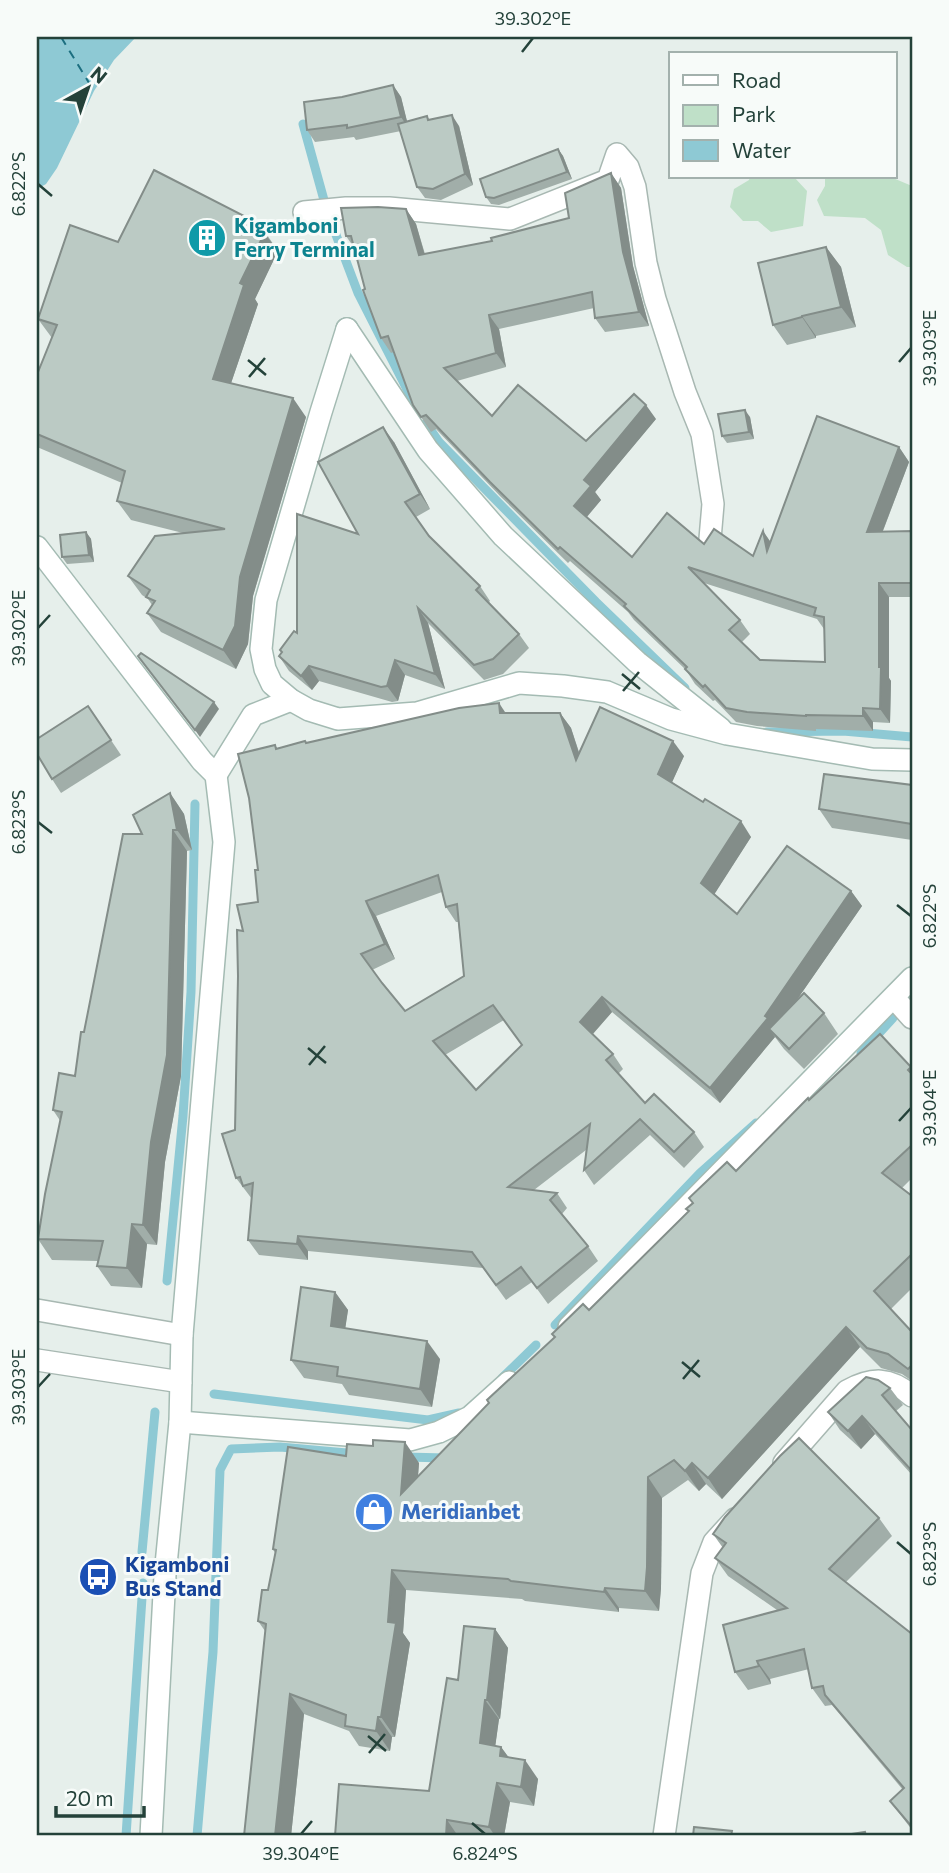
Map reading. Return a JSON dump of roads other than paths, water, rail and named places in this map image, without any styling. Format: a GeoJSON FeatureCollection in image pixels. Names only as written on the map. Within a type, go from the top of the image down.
{"type":"FeatureCollection","features":[{"type":"Feature","properties":{"kind":"main road"},"geometry":{"type":"LineString","coordinates":[[304,212],[389,208],[510,219],[608,180],[617,154],[628,167],[635,187],[646,263],[655,299],[685,392],[702,434],[712,504],[710,539]]}},
{"type":"Feature","properties":{"kind":"main road"},"geometry":{"type":"LineString","coordinates":[[727,734],[637,662],[503,536],[428,450],[347,329],[266,600],[261,649],[265,669],[272,684],[291,700],[309,710],[338,719],[417,713],[519,683],[552,685],[607,692],[671,719],[727,734],[872,759],[912,760]]}},
{"type":"Feature","properties":{"kind":"main road"},"geometry":{"type":"LineString","coordinates":[[37,547],[202,761],[216,775],[224,842],[182,1335],[180,1422],[165,1575],[151,1836]]}},
{"type":"Feature","properties":{"kind":"main road"},"geometry":{"type":"LineString","coordinates":[[216,775],[253,715],[291,700]]}},
{"type":"Feature","properties":{"kind":"main road"},"geometry":{"type":"LineString","coordinates":[[554,1343],[912,978]]}},
{"type":"Feature","properties":{"kind":"main road"},"geometry":{"type":"LineString","coordinates":[[894,998],[912,1018]]}},
{"type":"Feature","properties":{"kind":"main road"},"geometry":{"type":"LineString","coordinates":[[37,1310],[182,1335]]}},
{"type":"Feature","properties":{"kind":"main road"},"geometry":{"type":"LineString","coordinates":[[37,1360],[181,1382]]}},
{"type":"Feature","properties":{"kind":"main road"},"geometry":{"type":"LineString","coordinates":[[180,1422],[410,1440],[439,1432],[470,1417],[522,1371]]}},
{"type":"Feature","properties":{"kind":"main road"},"geometry":{"type":"LineString","coordinates":[[769,1481],[847,1391],[874,1380],[902,1387],[912,1396]]}},
{"type":"Feature","properties":{"kind":"main road"},"geometry":{"type":"LineString","coordinates":[[664,1836],[702,1573],[714,1542],[752,1501]]}},
{"type":"Feature","properties":{"kind":"water"},"geometry":{"type":"Polygon","coordinates":[[[37,37],[136,37],[114,60],[94,91],[57,168],[46,184],[37,189],[37,37]]]}},
{"type":"Feature","properties":{"kind":"waterway"},"geometry":{"type":"LineString","coordinates":[[303,124],[327,211],[358,293],[415,405]]}},
{"type":"Feature","properties":{"kind":"waterway"},"geometry":{"type":"LineString","coordinates":[[426,423],[439,442],[596,602],[685,688]]}},
{"type":"Feature","properties":{"kind":"waterway"},"geometry":{"type":"LineString","coordinates":[[767,732],[843,731],[912,737]]}},
{"type":"Feature","properties":{"kind":"waterway"},"geometry":{"type":"LineString","coordinates":[[167,1281],[183,1116],[191,992],[195,804]]}},
{"type":"Feature","properties":{"kind":"waterway"},"geometry":{"type":"LineString","coordinates":[[861,1053],[893,1018]]}},
{"type":"Feature","properties":{"kind":"waterway"},"geometry":{"type":"LineString","coordinates":[[555,1325],[700,1173],[756,1123]]}},
{"type":"Feature","properties":{"kind":"waterway"},"geometry":{"type":"LineString","coordinates":[[502,1378],[536,1345]]}},
{"type":"Feature","properties":{"kind":"waterway"},"geometry":{"type":"LineString","coordinates":[[214,1394],[428,1420],[459,1413]]}},
{"type":"Feature","properties":{"kind":"waterway"},"geometry":{"type":"LineString","coordinates":[[142,1552],[155,1412]]}},
{"type":"Feature","properties":{"kind":"waterway"},"geometry":{"type":"LineString","coordinates":[[197,1836],[213,1652],[220,1470],[231,1449],[280,1447],[358,1454]]}},
{"type":"Feature","properties":{"kind":"waterway"},"geometry":{"type":"LineString","coordinates":[[406,1457],[445,1458]]}},
{"type":"Feature","properties":{"kind":"waterway"},"geometry":{"type":"LineString","coordinates":[[126,1836],[143,1583]]}},
{"type":"Feature","properties":{"kind":"place","name":"Kigamboni Ferry Terminal"},"geometry":{"type":"Point","coordinates":[207,238]}},
{"type":"Feature","properties":{"kind":"place","name":"Meridianbet"},"geometry":{"type":"Point","coordinates":[374,1512]}},
{"type":"Feature","properties":{"kind":"place","name":"Kigamboni Bus Stand"},"geometry":{"type":"Point","coordinates":[98,1577]}}]}
